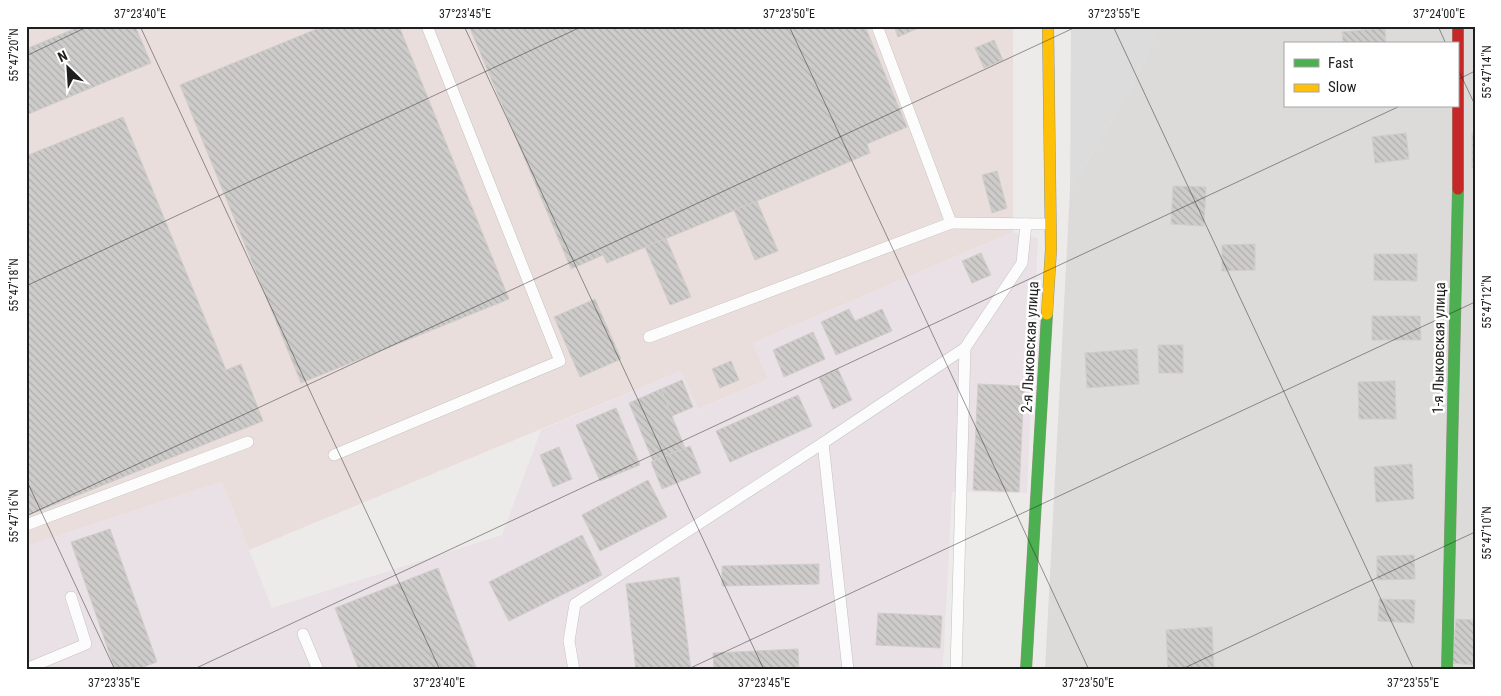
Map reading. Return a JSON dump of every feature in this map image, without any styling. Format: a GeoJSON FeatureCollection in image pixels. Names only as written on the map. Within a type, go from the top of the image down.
{"type":"FeatureCollection","features":[{"type":"Feature","properties":{"kind":"street","name":"2-я Лыковская улица"},"geometry":{"type":"LineString","coordinates":[[1026,670],[1050,259],[1048,26]]}},
{"type":"Feature","properties":{"kind":"street","name":"1-я Лыковская улица"},"geometry":{"type":"LineString","coordinates":[[1447,670],[1458,144],[1458,26]]}},
{"type":"Feature","properties":{"kind":"lane"},"geometry":{"type":"LineString","coordinates":[[334,455],[560,361],[427,26]]}},
{"type":"Feature","properties":{"kind":"lane"},"geometry":{"type":"LineString","coordinates":[[877,26],[951,223]]}},
{"type":"Feature","properties":{"kind":"lane"},"geometry":{"type":"LineString","coordinates":[[649,338],[951,223],[1050,224]]}},
{"type":"Feature","properties":{"kind":"lane"},"geometry":{"type":"LineString","coordinates":[[574,670],[569,641],[576,604],[965,348],[1022,263],[1026,224]]}},
{"type":"Feature","properties":{"kind":"lane"},"geometry":{"type":"LineString","coordinates":[[956,670],[965,348]]}},
{"type":"Feature","properties":{"kind":"lane"},"geometry":{"type":"LineString","coordinates":[[26,525],[248,442]]}},
{"type":"Feature","properties":{"kind":"lane"},"geometry":{"type":"LineString","coordinates":[[823,443],[848,670]]}},
{"type":"Feature","properties":{"kind":"lane"},"geometry":{"type":"LineString","coordinates":[[26,669],[86,644],[71,597]]}},
{"type":"Feature","properties":{"kind":"lane"},"geometry":{"type":"LineString","coordinates":[[303,634],[318,670]]}},
{"type":"Feature","properties":{"kind":"shaded area"},"geometry":{"type":"Polygon","coordinates":[[[26,26],[1013,26],[1013,232],[753,343],[768,379],[698,409],[681,371],[249,550],[222,482],[26,546],[26,26]]]}},
{"type":"Feature","properties":{"kind":"shaded area"},"geometry":{"type":"Polygon","coordinates":[[[1071,26],[1160,26],[1133,84],[1070,190],[1071,26]]]}},
{"type":"Feature","properties":{"kind":"shaded area"},"geometry":{"type":"Polygon","coordinates":[[[1160,26],[1475,26],[1475,670],[1045,670],[1070,190],[1133,84],[1160,26]]]}},
{"type":"Feature","properties":{"kind":"shaded area"},"geometry":{"type":"Polygon","coordinates":[[[1013,232],[1038,238],[1027,493],[952,492],[942,670],[26,670],[26,546],[222,482],[272,608],[502,535],[541,430],[681,371],[699,409],[768,379],[753,343],[1013,232]]]}},
{"type":"Feature","properties":{"kind":"building"},"geometry":{"type":"Polygon","coordinates":[[[81,26],[135,26],[151,63],[26,115],[26,49],[81,26]]]}},
{"type":"Feature","properties":{"kind":"building"},"geometry":{"type":"Polygon","coordinates":[[[324,26],[399,26],[509,299],[301,383],[180,85],[324,26]]]}},
{"type":"Feature","properties":{"kind":"building"},"geometry":{"type":"Polygon","coordinates":[[[469,26],[865,26],[907,127],[867,144],[870,153],[757,201],[607,263],[603,255],[571,269],[469,26]]]}},
{"type":"Feature","properties":{"kind":"building"},"geometry":{"type":"Polygon","coordinates":[[[894,26],[923,26],[898,37],[894,26]]]}},
{"type":"Feature","properties":{"kind":"building"},"geometry":{"type":"Polygon","coordinates":[[[1385,28],[1386,42],[1343,42],[1342,32],[1385,28]]]}},
{"type":"Feature","properties":{"kind":"building"},"geometry":{"type":"Polygon","coordinates":[[[994,40],[1003,60],[984,68],[975,48],[994,40]]]}},
{"type":"Feature","properties":{"kind":"building"},"geometry":{"type":"Polygon","coordinates":[[[123,117],[226,370],[241,364],[263,421],[26,516],[26,156],[123,117]]]}},
{"type":"Feature","properties":{"kind":"building"},"geometry":{"type":"Polygon","coordinates":[[[1406,133],[1409,159],[1375,163],[1372,137],[1406,133]]]}},
{"type":"Feature","properties":{"kind":"building"},"geometry":{"type":"Polygon","coordinates":[[[1472,133],[1475,133],[1475,168],[1472,168],[1472,133]]]}},
{"type":"Feature","properties":{"kind":"building"},"geometry":{"type":"Polygon","coordinates":[[[997,171],[1007,208],[992,213],[982,175],[997,171]]]}},
{"type":"Feature","properties":{"kind":"building"},"geometry":{"type":"Polygon","coordinates":[[[1173,186],[1206,187],[1204,226],[1171,224],[1173,186]]]}},
{"type":"Feature","properties":{"kind":"building"},"geometry":{"type":"Polygon","coordinates":[[[757,201],[778,251],[755,260],[734,210],[757,201]]]}},
{"type":"Feature","properties":{"kind":"building"},"geometry":{"type":"Polygon","coordinates":[[[666,238],[691,297],[670,305],[645,247],[666,238]]]}},
{"type":"Feature","properties":{"kind":"building"},"geometry":{"type":"Polygon","coordinates":[[[1255,244],[1255,270],[1222,271],[1222,245],[1255,244]]]}},
{"type":"Feature","properties":{"kind":"building"},"geometry":{"type":"Polygon","coordinates":[[[981,253],[991,275],[972,283],[962,261],[981,253]]]}},
{"type":"Feature","properties":{"kind":"building"},"geometry":{"type":"Polygon","coordinates":[[[1374,254],[1417,254],[1417,281],[1374,280],[1374,254]]]}},
{"type":"Feature","properties":{"kind":"building"},"geometry":{"type":"Polygon","coordinates":[[[595,299],[621,359],[580,377],[554,317],[595,299]]]}},
{"type":"Feature","properties":{"kind":"building"},"geometry":{"type":"Polygon","coordinates":[[[849,309],[855,321],[882,309],[892,331],[836,355],[821,322],[849,309]]]}},
{"type":"Feature","properties":{"kind":"building"},"geometry":{"type":"Polygon","coordinates":[[[1372,316],[1420,316],[1421,340],[1372,340],[1372,316]]]}},
{"type":"Feature","properties":{"kind":"building"},"geometry":{"type":"Polygon","coordinates":[[[813,332],[825,359],[784,377],[773,350],[813,332]]]}},
{"type":"Feature","properties":{"kind":"building"},"geometry":{"type":"Polygon","coordinates":[[[1158,345],[1183,345],[1183,373],[1159,373],[1158,345]]]}},
{"type":"Feature","properties":{"kind":"building"},"geometry":{"type":"Polygon","coordinates":[[[1137,349],[1139,384],[1087,388],[1085,353],[1137,349]]]}},
{"type":"Feature","properties":{"kind":"building"},"geometry":{"type":"Polygon","coordinates":[[[731,361],[739,380],[720,388],[712,369],[731,361]]]}},
{"type":"Feature","properties":{"kind":"building"},"geometry":{"type":"Polygon","coordinates":[[[838,369],[852,400],[833,409],[819,378],[838,369]]]}},
{"type":"Feature","properties":{"kind":"building"},"geometry":{"type":"Polygon","coordinates":[[[682,380],[693,407],[672,416],[661,389],[682,380]]]}},
{"type":"Feature","properties":{"kind":"building"},"geometry":{"type":"Polygon","coordinates":[[[1395,381],[1396,419],[1359,419],[1358,382],[1395,381]]]}},
{"type":"Feature","properties":{"kind":"building"},"geometry":{"type":"Polygon","coordinates":[[[978,384],[1024,386],[1019,492],[973,490],[978,384]]]}},
{"type":"Feature","properties":{"kind":"building"},"geometry":{"type":"Polygon","coordinates":[[[661,389],[685,448],[653,461],[629,403],[661,389]]]}},
{"type":"Feature","properties":{"kind":"building"},"geometry":{"type":"Polygon","coordinates":[[[798,395],[812,426],[730,462],[716,431],[798,395]]]}},
{"type":"Feature","properties":{"kind":"building"},"geometry":{"type":"Polygon","coordinates":[[[616,408],[640,465],[600,481],[576,425],[616,408]]]}},
{"type":"Feature","properties":{"kind":"building"},"geometry":{"type":"Polygon","coordinates":[[[690,446],[701,473],[662,489],[651,462],[690,446]]]}},
{"type":"Feature","properties":{"kind":"building"},"geometry":{"type":"Polygon","coordinates":[[[559,447],[572,479],[553,487],[540,455],[559,447]]]}},
{"type":"Feature","properties":{"kind":"building"},"geometry":{"type":"Polygon","coordinates":[[[1412,464],[1414,499],[1376,502],[1374,467],[1412,464]]]}},
{"type":"Feature","properties":{"kind":"building"},"geometry":{"type":"Polygon","coordinates":[[[648,480],[667,517],[600,551],[582,515],[648,480]]]}},
{"type":"Feature","properties":{"kind":"building"},"geometry":{"type":"Polygon","coordinates":[[[110,529],[157,662],[135,670],[115,670],[71,542],[110,529]]]}},
{"type":"Feature","properties":{"kind":"building"},"geometry":{"type":"Polygon","coordinates":[[[582,535],[602,575],[509,621],[489,582],[582,535]]]}},
{"type":"Feature","properties":{"kind":"building"},"geometry":{"type":"Polygon","coordinates":[[[1414,555],[1415,579],[1377,580],[1377,556],[1414,555]]]}},
{"type":"Feature","properties":{"kind":"building"},"geometry":{"type":"Polygon","coordinates":[[[819,564],[819,584],[722,586],[722,566],[819,564]]]}},
{"type":"Feature","properties":{"kind":"building"},"geometry":{"type":"Polygon","coordinates":[[[438,568],[477,670],[359,670],[335,608],[438,568]]]}},
{"type":"Feature","properties":{"kind":"building"},"geometry":{"type":"Polygon","coordinates":[[[679,577],[691,670],[636,670],[626,584],[679,577]]]}},
{"type":"Feature","properties":{"kind":"building"},"geometry":{"type":"Polygon","coordinates":[[[1379,599],[1415,600],[1414,623],[1378,621],[1379,599]]]}},
{"type":"Feature","properties":{"kind":"building"},"geometry":{"type":"Polygon","coordinates":[[[878,613],[942,616],[940,648],[876,645],[878,613]]]}},
{"type":"Feature","properties":{"kind":"building"},"geometry":{"type":"Polygon","coordinates":[[[1456,619],[1475,620],[1475,665],[1452,663],[1456,619]]]}},
{"type":"Feature","properties":{"kind":"building"},"geometry":{"type":"Polygon","coordinates":[[[1212,627],[1214,670],[1168,670],[1166,630],[1212,627]]]}},
{"type":"Feature","properties":{"kind":"building"},"geometry":{"type":"Polygon","coordinates":[[[798,649],[799,669],[735,670],[734,652],[798,649]]]}},
{"type":"Feature","properties":{"kind":"building"},"geometry":{"type":"Polygon","coordinates":[[[734,652],[735,670],[714,670],[713,653],[734,652]]]}},
{"type":"Feature","properties":{"kind":"traffic: fast"},"geometry":{"type":"LineString","coordinates":[[1447,670],[1458,189]]}},
{"type":"Feature","properties":{"kind":"traffic: fast"},"geometry":{"type":"LineString","coordinates":[[1026,670],[1047,314]]}},
{"type":"Feature","properties":{"kind":"traffic: slow"},"geometry":{"type":"LineString","coordinates":[[1047,314],[1051,249],[1048,26]]}},
{"type":"Feature","properties":{"kind":"traffic: jam"},"geometry":{"type":"LineString","coordinates":[[1458,26],[1458,189]]}}]}
